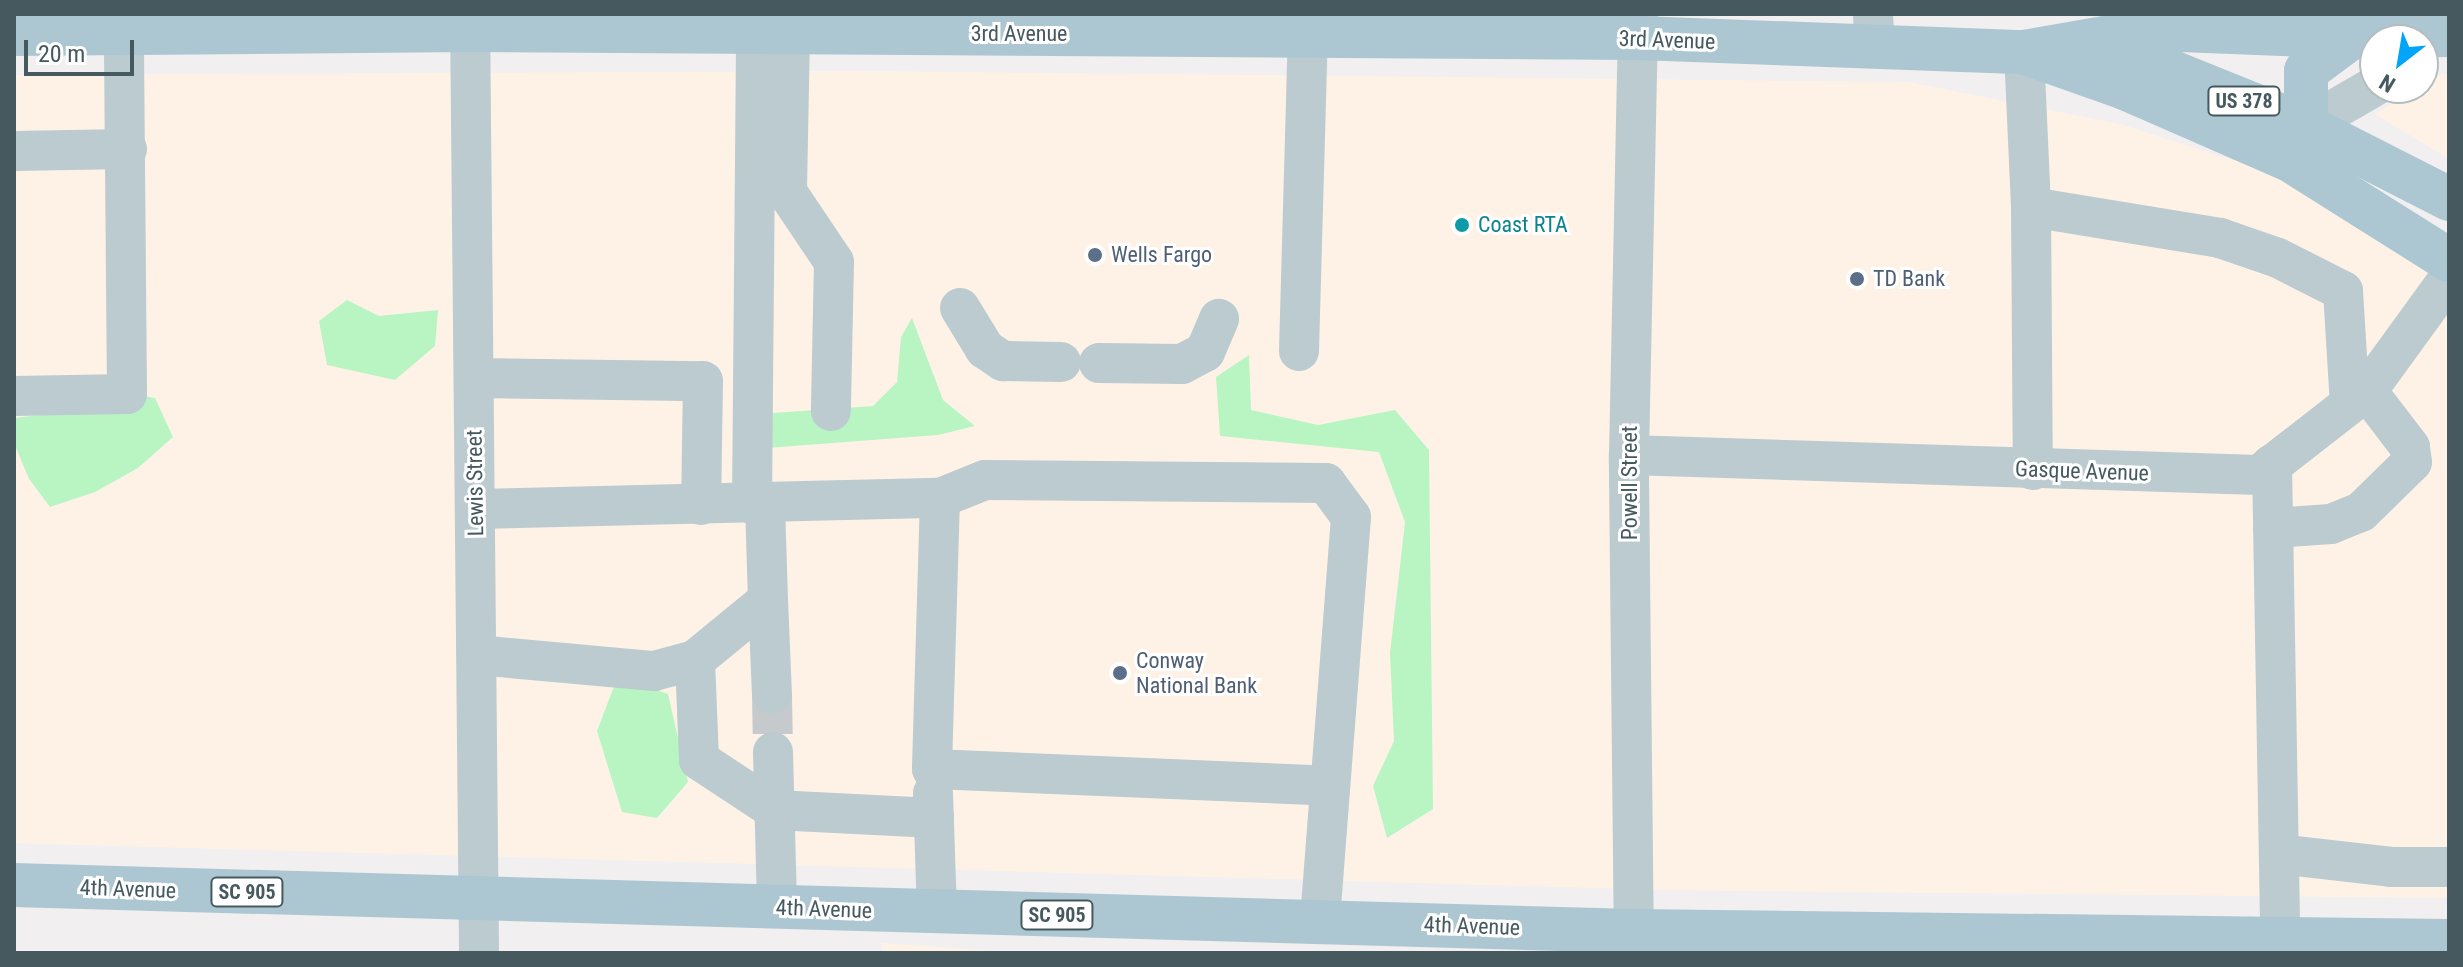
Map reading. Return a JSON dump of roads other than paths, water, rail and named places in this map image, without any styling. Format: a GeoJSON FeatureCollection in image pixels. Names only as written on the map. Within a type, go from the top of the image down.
{"type":"FeatureCollection","features":[{"type":"Feature","properties":{"kind":"main road","name":"3rd Avenue"},"geometry":{"type":"LineString","coordinates":[[14,34],[124,34],[470,22],[773,33],[1308,36],[1638,26],[1874,30],[2024,52],[2298,143]]}},
{"type":"Feature","properties":{"kind":"main road","name":"3rd Avenue"},"geometry":{"type":"LineString","coordinates":[[2024,52],[2156,29],[2359,37]]}},
{"type":"Feature","properties":{"kind":"main road"},"geometry":{"type":"LineString","coordinates":[[2298,143],[2306,71],[2352,37]]}},
{"type":"Feature","properties":{"kind":"main road","name":"US 378"},"geometry":{"type":"LineString","coordinates":[[2298,143],[2449,199]]}},
{"type":"Feature","properties":{"kind":"main road","name":"US 378"},"geometry":{"type":"LineString","coordinates":[[2298,143],[2449,260]]}},
{"type":"Feature","properties":{"kind":"main road","name":"4th Avenue"},"geometry":{"type":"LineString","coordinates":[[14,885],[1320,922],[1769,953]]}},
{"type":"Feature","properties":{"kind":"main road","name":"4th Avenue"},"geometry":{"type":"LineString","coordinates":[[1634,942],[2449,941]]}},
{"type":"Feature","properties":{"kind":"street","name":"Lewis Street"},"geometry":{"type":"LineString","coordinates":[[470,22],[479,953]]}},
{"type":"Feature","properties":{"kind":"street","name":"Powell Street"},"geometry":{"type":"LineString","coordinates":[[1634,942],[1629,455],[1638,26]]}},
{"type":"Feature","properties":{"kind":"street"},"geometry":{"type":"LineString","coordinates":[[773,33],[787,192],[834,262],[831,411]]}},
{"type":"Feature","properties":{"kind":"street"},"geometry":{"type":"LineString","coordinates":[[772,694],[768,600],[759,505],[773,33]]}},
{"type":"Feature","properties":{"kind":"street"},"geometry":{"type":"LineString","coordinates":[[14,396],[127,394],[124,34]]}},
{"type":"Feature","properties":{"kind":"street"},"geometry":{"type":"LineString","coordinates":[[1299,351],[1308,36]]}},
{"type":"Feature","properties":{"kind":"street"},"geometry":{"type":"LineString","coordinates":[[2024,52],[2031,207],[2033,470]]}},
{"type":"Feature","properties":{"kind":"street"},"geometry":{"type":"LineString","coordinates":[[2298,143],[2359,98]]}},
{"type":"Feature","properties":{"kind":"street"},"geometry":{"type":"LineString","coordinates":[[14,151],[127,149]]}},
{"type":"Feature","properties":{"kind":"street"},"geometry":{"type":"LineString","coordinates":[[2031,207],[2220,238],[2278,258],[2343,291],[2358,397],[2410,447],[2412,462],[2361,512],[2331,524],[2273,528]]}},
{"type":"Feature","properties":{"kind":"street","name":"Gasque Avenue"},"geometry":{"type":"LineString","coordinates":[[1629,455],[2259,475],[2358,397],[2449,278]]}},
{"type":"Feature","properties":{"kind":"street"},"geometry":{"type":"LineString","coordinates":[[960,308],[985,349],[1003,361],[1182,364],[1205,352],[1219,319]]}},
{"type":"Feature","properties":{"kind":"street"},"geometry":{"type":"LineString","coordinates":[[474,378],[703,381],[701,505]]}},
{"type":"Feature","properties":{"kind":"street"},"geometry":{"type":"LineString","coordinates":[[2272,464],[2280,939]]}},
{"type":"Feature","properties":{"kind":"street"},"geometry":{"type":"LineString","coordinates":[[475,509],[759,505],[940,498],[985,480],[1326,483],[1351,517],[1320,922]]}},
{"type":"Feature","properties":{"kind":"street"},"geometry":{"type":"LineString","coordinates":[[937,912],[932,769],[940,498]]}},
{"type":"Feature","properties":{"kind":"street"},"geometry":{"type":"LineString","coordinates":[[477,655],[654,671],[695,660],[768,600]]}},
{"type":"Feature","properties":{"kind":"street"},"geometry":{"type":"LineString","coordinates":[[695,660],[699,760],[775,810],[934,818]]}},
{"type":"Feature","properties":{"kind":"street"},"geometry":{"type":"LineString","coordinates":[[773,752],[777,907]]}},
{"type":"Feature","properties":{"kind":"street"},"geometry":{"type":"LineString","coordinates":[[932,769],[1330,786]]}},
{"type":"Feature","properties":{"kind":"street"},"geometry":{"type":"LineString","coordinates":[[2279,854],[2391,867],[2449,867]]}},
{"type":"Feature","properties":{"kind":"tunnel"},"geometry":{"type":"LineString","coordinates":[[772,694],[773,752]]}},
{"type":"Feature","properties":{"kind":"place","name":"Coast RTA"},"geometry":{"type":"Point","coordinates":[1462,225]}},
{"type":"Feature","properties":{"kind":"place","name":"Wells Fargo"},"geometry":{"type":"Point","coordinates":[1095,255]}},
{"type":"Feature","properties":{"kind":"place","name":"TD Bank"},"geometry":{"type":"Point","coordinates":[1857,279]}},
{"type":"Feature","properties":{"kind":"place","name":"Conway National Bank"},"geometry":{"type":"Point","coordinates":[1120,673]}}]}
